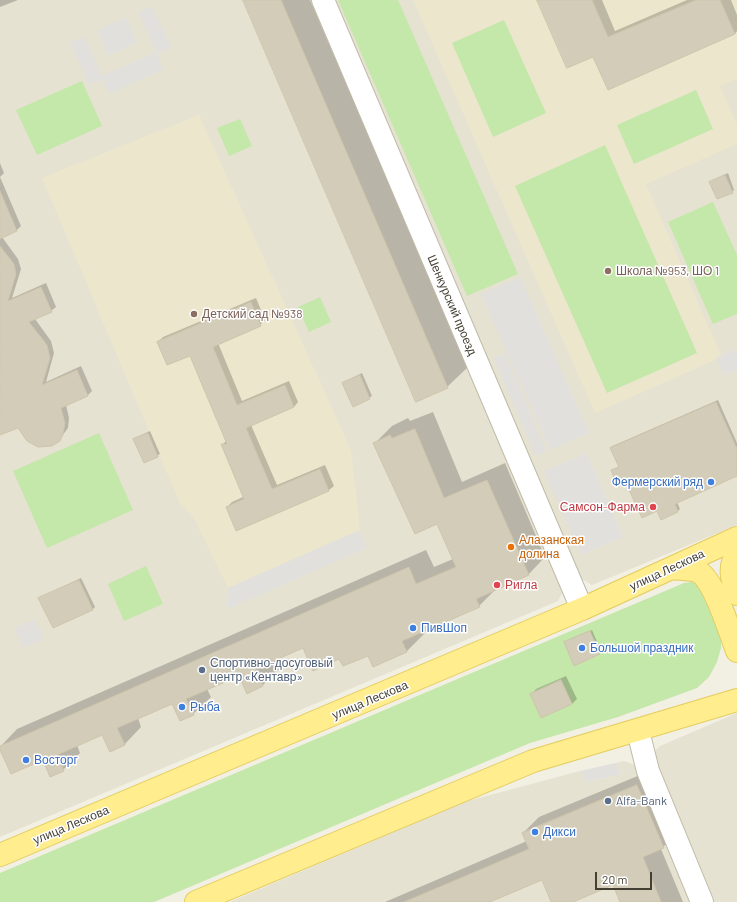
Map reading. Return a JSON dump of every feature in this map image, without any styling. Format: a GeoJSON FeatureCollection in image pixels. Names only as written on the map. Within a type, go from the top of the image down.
{"type":"FeatureCollection","features":[{"type":"Feature","properties":{"kind":"main road","name":"улица Лескова"},"geometry":{"type":"LineString","coordinates":[[0,855],[582,609],[737,538]]}},
{"type":"Feature","properties":{"kind":"main road"},"geometry":{"type":"LineString","coordinates":[[737,554],[732,566],[732,580],[737,594]]}},
{"type":"Feature","properties":{"kind":"main road"},"geometry":{"type":"LineString","coordinates":[[672,568],[697,572],[707,578],[713,588],[737,651]]}},
{"type":"Feature","properties":{"kind":"main road"},"geometry":{"type":"LineString","coordinates":[[196,902],[533,761],[638,731],[735,697]]}},
{"type":"Feature","properties":{"kind":"street","name":"Шенкурский проезд"},"geometry":{"type":"LineString","coordinates":[[323,0],[582,609]]}},
{"type":"Feature","properties":{"kind":"street"},"geometry":{"type":"LineString","coordinates":[[638,731],[648,771],[702,902]]}},
{"type":"Feature","properties":{"kind":"shaded area"},"geometry":{"type":"Polygon","coordinates":[[[0,0],[316,0],[566,585],[558,601],[0,837],[0,0]]]}},
{"type":"Feature","properties":{"kind":"shaded area"},"geometry":{"type":"Polygon","coordinates":[[[334,0],[737,0],[737,525],[592,585],[575,575],[334,0]]]}},
{"type":"Feature","properties":{"kind":"shaded area","name":"Школа №953, ШО 1"},"geometry":{"type":"Polygon","coordinates":[[[413,0],[737,0],[737,79],[720,86],[737,125],[737,144],[646,184],[722,357],[595,413],[413,0]]]}},
{"type":"Feature","properties":{"kind":"shaded area"},"geometry":{"type":"Polygon","coordinates":[[[152,6],[171,47],[157,54],[164,69],[109,94],[103,80],[89,85],[70,42],[84,36],[102,76],[156,52],[138,12],[152,6]]]}},
{"type":"Feature","properties":{"kind":"shaded area"},"geometry":{"type":"Polygon","coordinates":[[[126,17],[137,43],[108,56],[97,30],[126,17]]]}},
{"type":"Feature","properties":{"kind":"shaded area","name":"Детский сад №938"},"geometry":{"type":"Polygon","coordinates":[[[199,115],[351,450],[360,530],[228,588],[194,518],[179,502],[42,178],[199,115]]]}},
{"type":"Feature","properties":{"kind":"shaded area"},"geometry":{"type":"Polygon","coordinates":[[[520,277],[589,433],[550,450],[481,294],[520,277]]]}},
{"type":"Feature","properties":{"kind":"shaded area"},"geometry":{"type":"Polygon","coordinates":[[[735,349],[737,354],[737,370],[724,376],[716,358],[735,349]]]}},
{"type":"Feature","properties":{"kind":"shaded area"},"geometry":{"type":"Polygon","coordinates":[[[505,353],[547,451],[536,456],[493,358],[505,353]]]}},
{"type":"Feature","properties":{"kind":"shaded area"},"geometry":{"type":"Polygon","coordinates":[[[587,453],[623,537],[581,555],[544,471],[587,453]]]}},
{"type":"Feature","properties":{"kind":"shaded area"},"geometry":{"type":"Polygon","coordinates":[[[360,530],[367,548],[228,609],[228,588],[360,530]]]}},
{"type":"Feature","properties":{"kind":"shaded area"},"geometry":{"type":"Polygon","coordinates":[[[35,619],[44,639],[23,648],[14,628],[35,619]]]}},
{"type":"Feature","properties":{"kind":"shaded area"},"geometry":{"type":"Polygon","coordinates":[[[737,713],[737,902],[711,902],[649,756],[660,746],[737,713]]]}},
{"type":"Feature","properties":{"kind":"shaded area"},"geometry":{"type":"Polygon","coordinates":[[[624,761],[635,765],[638,770],[694,902],[230,902],[464,802],[580,771],[587,782],[622,774],[615,763],[624,761]]]}},
{"type":"Feature","properties":{"kind":"shaded area"},"geometry":{"type":"Polygon","coordinates":[[[615,763],[622,774],[587,782],[580,771],[615,763]]]}},
{"type":"Feature","properties":{"kind":"green space"},"geometry":{"type":"Polygon","coordinates":[[[338,0],[398,0],[518,274],[467,296],[338,0]]]}},
{"type":"Feature","properties":{"kind":"green space"},"geometry":{"type":"Polygon","coordinates":[[[504,20],[546,113],[493,137],[452,43],[504,20]]]}},
{"type":"Feature","properties":{"kind":"green space"},"geometry":{"type":"Polygon","coordinates":[[[82,81],[102,126],[37,155],[16,110],[82,81]]]}},
{"type":"Feature","properties":{"kind":"green space"},"geometry":{"type":"Polygon","coordinates":[[[696,90],[713,129],[634,164],[617,125],[696,90]]]}},
{"type":"Feature","properties":{"kind":"green space"},"geometry":{"type":"Polygon","coordinates":[[[240,119],[252,146],[229,156],[217,128],[240,119]]]}},
{"type":"Feature","properties":{"kind":"green space"},"geometry":{"type":"Polygon","coordinates":[[[605,145],[697,353],[607,393],[515,186],[605,145]]]}},
{"type":"Feature","properties":{"kind":"green space"},"geometry":{"type":"Polygon","coordinates":[[[713,202],[737,255],[737,314],[713,324],[668,222],[713,202]]]}},
{"type":"Feature","properties":{"kind":"green space"},"geometry":{"type":"Polygon","coordinates":[[[320,297],[331,322],[309,332],[298,307],[320,297]]]}},
{"type":"Feature","properties":{"kind":"green space"},"geometry":{"type":"Polygon","coordinates":[[[99,433],[133,510],[47,548],[13,471],[99,433]]]}},
{"type":"Feature","properties":{"kind":"green space"},"geometry":{"type":"Polygon","coordinates":[[[146,566],[163,604],[124,621],[108,584],[146,566]]]}},
{"type":"Feature","properties":{"kind":"green space"},"geometry":{"type":"Polygon","coordinates":[[[692,582],[700,585],[721,635],[721,648],[717,662],[709,677],[697,688],[618,717],[530,743],[154,902],[0,902],[0,873],[684,583],[692,582]]]}},
{"type":"Feature","properties":{"kind":"building"},"geometry":{"type":"Polygon","coordinates":[[[243,0],[281,0],[448,388],[416,402],[243,0]]]}},
{"type":"Feature","properties":{"kind":"building"},"geometry":{"type":"Polygon","coordinates":[[[537,0],[592,0],[608,37],[696,0],[720,0],[735,34],[608,90],[593,57],[567,68],[537,0]]]}},
{"type":"Feature","properties":{"kind":"building"},"geometry":{"type":"Polygon","coordinates":[[[725,175],[733,193],[717,199],[709,182],[725,175]]]}},
{"type":"Feature","properties":{"kind":"building"},"geometry":{"type":"Polygon","coordinates":[[[0,191],[17,231],[0,239],[0,191]]]}},
{"type":"Feature","properties":{"kind":"building"},"geometry":{"type":"Polygon","coordinates":[[[0,246],[14,264],[16,274],[8,301],[41,287],[52,312],[29,322],[47,345],[50,358],[42,385],[77,370],[88,396],[61,408],[65,423],[63,434],[60,441],[52,446],[38,447],[27,441],[18,428],[0,435],[0,246]]]}},
{"type":"Feature","properties":{"kind":"building"},"geometry":{"type":"Polygon","coordinates":[[[251,302],[261,326],[213,347],[237,405],[285,385],[294,407],[246,428],[272,489],[320,469],[329,491],[236,531],[226,507],[244,499],[221,444],[227,444],[190,356],[167,365],[157,342],[251,302]]]}},
{"type":"Feature","properties":{"kind":"building"},"geometry":{"type":"Polygon","coordinates":[[[360,375],[370,399],[353,407],[342,383],[360,375]]]}},
{"type":"Feature","properties":{"kind":"building"},"geometry":{"type":"Polygon","coordinates":[[[716,402],[737,449],[737,476],[675,504],[678,512],[661,520],[657,511],[642,518],[625,481],[617,485],[611,470],[619,467],[610,448],[716,402]]]}},
{"type":"Feature","properties":{"kind":"building"},"geometry":{"type":"Polygon","coordinates":[[[415,429],[444,498],[487,480],[529,575],[476,599],[480,607],[402,641],[407,652],[373,667],[368,656],[343,666],[339,659],[313,671],[303,648],[255,669],[263,686],[247,694],[239,676],[186,699],[194,715],[180,721],[172,704],[117,728],[125,745],[110,752],[102,735],[57,755],[64,771],[50,777],[43,760],[11,774],[0,750],[0,746],[409,567],[416,584],[456,567],[437,524],[415,534],[373,443],[390,435],[392,438],[415,429]]]}},
{"type":"Feature","properties":{"kind":"building"},"geometry":{"type":"Polygon","coordinates":[[[148,433],[158,457],[144,463],[133,439],[148,433]]]}},
{"type":"Feature","properties":{"kind":"building"},"geometry":{"type":"Polygon","coordinates":[[[79,580],[93,610],[53,628],[38,598],[79,580]]]}},
{"type":"Feature","properties":{"kind":"building","name":"Большой праздник"},"geometry":{"type":"Polygon","coordinates":[[[590,631],[600,654],[574,666],[564,642],[590,631]]]}},
{"type":"Feature","properties":{"kind":"building"},"geometry":{"type":"Polygon","coordinates":[[[561,680],[572,704],[541,718],[530,694],[561,680]]]}},
{"type":"Feature","properties":{"kind":"building"},"geometry":{"type":"Polygon","coordinates":[[[637,785],[664,848],[643,857],[661,902],[620,902],[613,885],[573,902],[551,902],[542,880],[490,902],[404,902],[529,849],[522,833],[637,785]]]}},
{"type":"Feature","properties":{"kind":"place","name":"Школа №953, ШО 1"},"geometry":{"type":"Point","coordinates":[608,271]}},
{"type":"Feature","properties":{"kind":"place","name":"Детский сад №938"},"geometry":{"type":"Point","coordinates":[194,314]}},
{"type":"Feature","properties":{"kind":"place","name":"Фермерский ряд"},"geometry":{"type":"Point","coordinates":[711,482]}},
{"type":"Feature","properties":{"kind":"place","name":"Самсон-Фарма"},"geometry":{"type":"Point","coordinates":[653,507]}},
{"type":"Feature","properties":{"kind":"place","name":"Алазанская долина"},"geometry":{"type":"Point","coordinates":[511,547]}},
{"type":"Feature","properties":{"kind":"place","name":"Ригла"},"geometry":{"type":"Point","coordinates":[497,585]}},
{"type":"Feature","properties":{"kind":"place","name":"ПивШоп"},"geometry":{"type":"Point","coordinates":[413,628]}},
{"type":"Feature","properties":{"kind":"place","name":"Большой праздник"},"geometry":{"type":"Point","coordinates":[582,648]}},
{"type":"Feature","properties":{"kind":"place","name":"Спортивно-досуговый центр «Кентавр»"},"geometry":{"type":"Point","coordinates":[202,670]}},
{"type":"Feature","properties":{"kind":"place","name":"Рыба"},"geometry":{"type":"Point","coordinates":[182,707]}},
{"type":"Feature","properties":{"kind":"place","name":"Восторг"},"geometry":{"type":"Point","coordinates":[26,760]}},
{"type":"Feature","properties":{"kind":"place","name":"Alfa-Bank"},"geometry":{"type":"Point","coordinates":[608,801]}},
{"type":"Feature","properties":{"kind":"place","name":"Дикси"},"geometry":{"type":"Point","coordinates":[535,832]}}]}
